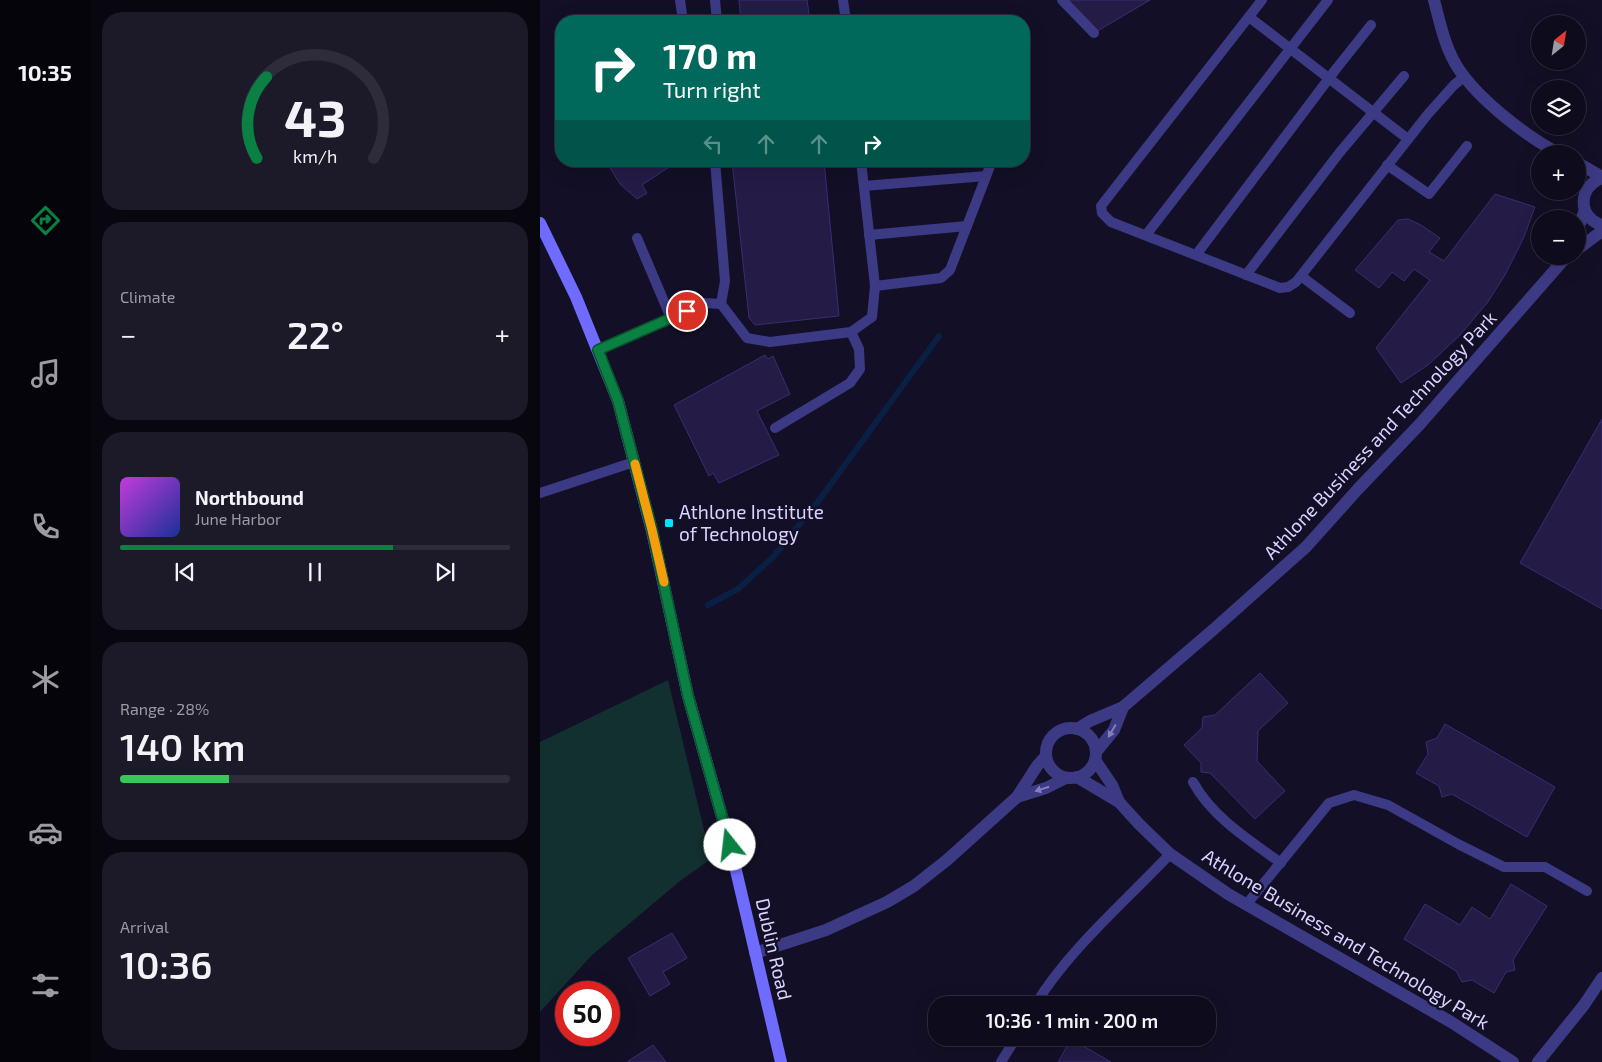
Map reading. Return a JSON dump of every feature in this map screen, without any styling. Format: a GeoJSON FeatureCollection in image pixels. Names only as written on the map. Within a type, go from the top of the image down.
{"type":"FeatureCollection","features":[{"type":"Feature","properties":{"kind":"main road","name":"Dublin Road"},"geometry":{"type":"LineString","coordinates":[[540,223],[576,297],[618,401],[652,530],[688,696],[730,845],[781,1062]]}},
{"type":"Feature","properties":{"kind":"street"},"geometry":{"type":"LineString","coordinates":[[1434,0],[1448,48],[1464,77],[1496,109],[1542,145]]}},
{"type":"Feature","properties":{"kind":"street"},"geometry":{"type":"LineString","coordinates":[[1586,168],[1602,178]]}},
{"type":"Feature","properties":{"kind":"street"},"geometry":{"type":"LineString","coordinates":[[1586,187],[1602,178]]}},
{"type":"Feature","properties":{"kind":"street"},"geometry":{"type":"LineString","coordinates":[[1583,200],[1585,210]]}},
{"type":"Feature","properties":{"kind":"street"},"geometry":{"type":"LineString","coordinates":[[1586,212],[1593,222],[1602,225]]}},
{"type":"Feature","properties":{"kind":"street"},"geometry":{"type":"LineString","coordinates":[[1586,244],[1602,231]]}},
{"type":"Feature","properties":{"kind":"street","name":"Athlone Business and Technology Park"},"geometry":{"type":"LineString","coordinates":[[1119,802],[1072,778],[1053,772],[1048,765],[1046,749],[1048,741],[1053,734],[1068,728],[1077,728],[1123,708],[1214,630],[1306,547],[1427,417],[1559,265]]}},
{"type":"Feature","properties":{"kind":"street","name":"Athlone Business and Technology Park"},"geometry":{"type":"LineString","coordinates":[[1017,797],[1087,773],[1114,730],[1123,708]]}},
{"type":"Feature","properties":{"kind":"street","name":"Athlone Business and Technology Park"},"geometry":{"type":"LineString","coordinates":[[1077,728],[1091,737],[1096,756],[1119,802],[1138,824],[1170,854],[1246,905],[1451,1022],[1513,1062]]}},
{"type":"Feature","properties":{"kind":"street","name":"Athlone Business and Technology Park"},"geometry":{"type":"LineString","coordinates":[[755,953],[826,930],[894,898],[914,886],[947,860],[1017,797],[1037,766],[1046,757]]}},
{"type":"Feature","properties":{"kind":"street"},"geometry":{"type":"LineString","coordinates":[[1538,1062],[1584,1005],[1602,978]]}},
{"type":"Feature","properties":{"kind":"lane"},"geometry":{"type":"LineString","coordinates":[[680,0],[682,15]]}},
{"type":"Feature","properties":{"kind":"lane"},"geometry":{"type":"LineString","coordinates":[[716,0],[717,15]]}},
{"type":"Feature","properties":{"kind":"lane"},"geometry":{"type":"LineString","coordinates":[[843,0],[845,15]]}},
{"type":"Feature","properties":{"kind":"lane"},"geometry":{"type":"LineString","coordinates":[[1062,0],[1094,33]]}},
{"type":"Feature","properties":{"kind":"lane"},"geometry":{"type":"LineString","coordinates":[[1262,0],[1101,206],[1102,213],[1111,222],[1280,288],[1288,287],[1301,276],[1441,99],[1464,77]]}},
{"type":"Feature","properties":{"kind":"lane"},"geometry":{"type":"LineString","coordinates":[[1146,235],[1328,0]]}},
{"type":"Feature","properties":{"kind":"lane"},"geometry":{"type":"LineString","coordinates":[[1249,16],[1408,139]]}},
{"type":"Feature","properties":{"kind":"lane"},"geometry":{"type":"LineString","coordinates":[[1196,255],[1372,25]]}},
{"type":"Feature","properties":{"kind":"lane"},"geometry":{"type":"LineString","coordinates":[[1246,275],[1340,152],[1404,76]]}},
{"type":"Feature","properties":{"kind":"lane"},"geometry":{"type":"LineString","coordinates":[[1387,166],[1429,194],[1467,146]]}},
{"type":"Feature","properties":{"kind":"lane"},"geometry":{"type":"LineString","coordinates":[[716,167],[725,280],[721,304],[747,338],[770,342],[851,332],[872,317],[875,286],[862,167]]}},
{"type":"Feature","properties":{"kind":"lane"},"geometry":{"type":"LineString","coordinates":[[875,286],[941,278],[950,270],[990,167]]}},
{"type":"Feature","properties":{"kind":"lane"},"geometry":{"type":"LineString","coordinates":[[864,186],[986,176]]}},
{"type":"Feature","properties":{"kind":"lane"},"geometry":{"type":"LineString","coordinates":[[869,235],[967,226]]}},
{"type":"Feature","properties":{"kind":"lane"},"geometry":{"type":"LineString","coordinates":[[636,238],[671,318]]}},
{"type":"Feature","properties":{"kind":"lane"},"geometry":{"type":"LineString","coordinates":[[1301,276],[1350,313]]}},
{"type":"Feature","properties":{"kind":"lane"},"geometry":{"type":"LineString","coordinates":[[598,350],[704,303],[721,304]]}},
{"type":"Feature","properties":{"kind":"lane"},"geometry":{"type":"LineString","coordinates":[[774,428],[850,383],[860,369],[859,349],[851,332]]}},
{"type":"Feature","properties":{"kind":"lane"},"geometry":{"type":"LineString","coordinates":[[540,493],[634,462]]}},
{"type":"Feature","properties":{"kind":"lane"},"geometry":{"type":"LineString","coordinates":[[1193,782],[1202,798],[1234,829],[1281,863]]}},
{"type":"Feature","properties":{"kind":"lane"},"geometry":{"type":"LineString","coordinates":[[1246,905],[1329,803],[1354,795],[1388,805],[1504,867],[1545,867],[1587,891]]}},
{"type":"Feature","properties":{"kind":"lane"},"geometry":{"type":"LineString","coordinates":[[1041,996],[1087,940],[1170,854]]}},
{"type":"Feature","properties":{"kind":"lane"},"geometry":{"type":"LineString","coordinates":[[1001,1062],[1011,1046]]}},
{"type":"Feature","properties":{"kind":"green space"},"geometry":{"type":"Polygon","coordinates":[[[668,680],[711,859],[680,881],[592,955],[568,981],[555,981],[555,996],[540,1012],[540,742],[668,680]]]}},
{"type":"Feature","properties":{"kind":"building"},"geometry":{"type":"Polygon","coordinates":[[[739,0],[807,0],[809,15],[740,15],[739,0]]]}},
{"type":"Feature","properties":{"kind":"building"},"geometry":{"type":"Polygon","coordinates":[[[1062,0],[1150,0],[1094,33],[1062,0]]]}},
{"type":"Feature","properties":{"kind":"building"},"geometry":{"type":"Polygon","coordinates":[[[610,167],[669,167],[642,185],[647,193],[637,199],[620,184],[610,167]]]}},
{"type":"Feature","properties":{"kind":"building"},"geometry":{"type":"Polygon","coordinates":[[[733,167],[825,167],[839,316],[755,325],[749,318],[733,167]]]}},
{"type":"Feature","properties":{"kind":"building"},"geometry":{"type":"Polygon","coordinates":[[[1495,194],[1535,207],[1534,210],[1531,210],[1531,218],[1524,237],[1505,275],[1487,303],[1460,335],[1428,365],[1401,383],[1376,348],[1430,280],[1414,269],[1404,281],[1392,272],[1379,288],[1355,270],[1398,220],[1408,219],[1440,238],[1429,252],[1444,261],[1495,194]]]}},
{"type":"Feature","properties":{"kind":"building"},"geometry":{"type":"Polygon","coordinates":[[[765,355],[768,359],[773,356],[790,394],[757,411],[779,455],[719,483],[713,473],[709,476],[674,405],[765,355]]]}},
{"type":"Feature","properties":{"kind":"building"},"geometry":{"type":"Polygon","coordinates":[[[1602,419],[1602,609],[1520,563],[1602,419]]]}},
{"type":"Feature","properties":{"kind":"building"},"geometry":{"type":"Polygon","coordinates":[[[1260,673],[1288,703],[1258,731],[1257,761],[1285,791],[1255,819],[1210,773],[1201,772],[1201,763],[1184,745],[1202,728],[1203,717],[1215,715],[1260,673]]]}},
{"type":"Feature","properties":{"kind":"building"},"geometry":{"type":"Polygon","coordinates":[[[1445,724],[1555,787],[1527,837],[1452,794],[1442,797],[1439,786],[1416,773],[1428,754],[1426,742],[1437,738],[1445,724]]]}},
{"type":"Feature","properties":{"kind":"building"},"geometry":{"type":"Polygon","coordinates":[[[1511,884],[1547,906],[1513,960],[1515,970],[1506,972],[1494,993],[1472,980],[1462,982],[1456,971],[1404,939],[1425,904],[1460,925],[1472,907],[1490,919],[1511,884]]]}},
{"type":"Feature","properties":{"kind":"building"},"geometry":{"type":"Polygon","coordinates":[[[672,933],[687,958],[663,972],[670,984],[650,996],[628,958],[672,933]]]}},
{"type":"Feature","properties":{"kind":"building"},"geometry":{"type":"Polygon","coordinates":[[[653,1045],[666,1062],[627,1062],[653,1045]]]}},
{"type":"Feature","properties":{"kind":"building"},"geometry":{"type":"Polygon","coordinates":[[[1067,1046],[1083,1046],[1111,1062],[1058,1062],[1067,1046]]]}},
{"type":"Feature","properties":{"kind":"waterway"},"geometry":{"type":"LineString","coordinates":[[708,605],[738,589],[773,557],[820,499],[939,336]]}},
{"type":"Feature","properties":{"kind":"slow traffic"},"geometry":{"type":"LineString","coordinates":[[635,464],[664,582]]}},
{"type":"Feature","properties":{"kind":"place","name":"Athlone Institute of Technology"},"geometry":{"type":"Point","coordinates":[669,523]}},
{"type":"Feature","properties":{"kind":"route"},"geometry":{"type":"LineString","coordinates":[[687,311],[598,350],[618,401],[652,530],[688,696],[730,845]]}}]}
